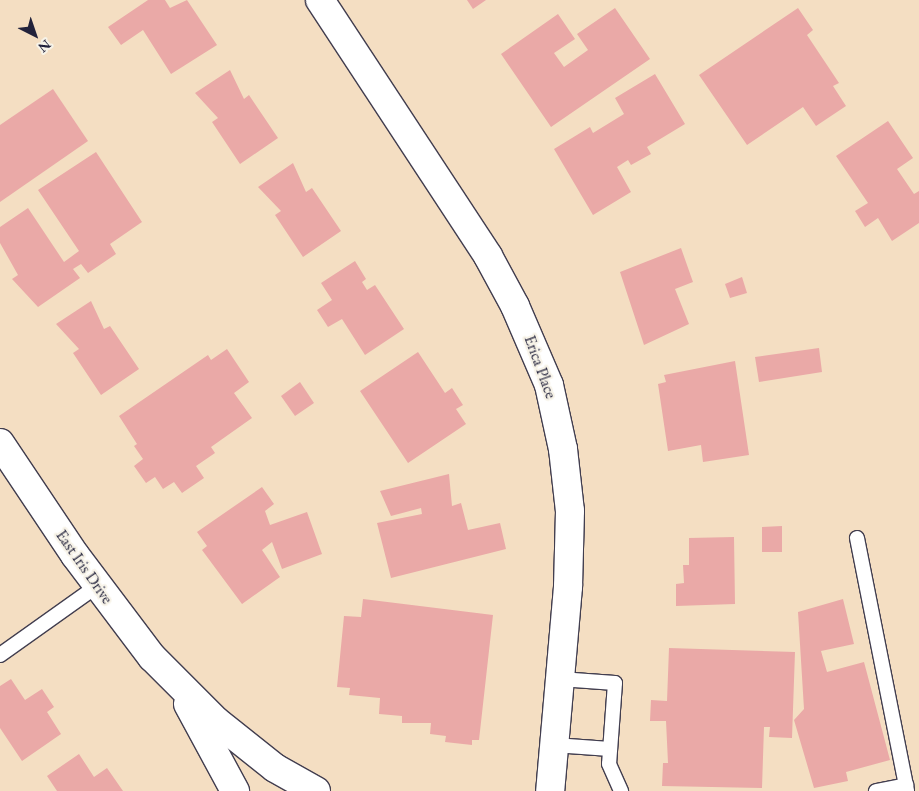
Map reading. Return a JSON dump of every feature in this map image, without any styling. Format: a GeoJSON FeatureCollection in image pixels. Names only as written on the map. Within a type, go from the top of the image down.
{"type":"FeatureCollection","features":[{"type":"Feature","properties":{"kind":"street","name":"Erica Place"},"geometry":{"type":"LineString","coordinates":[[320,0],[488,256],[516,306],[549,385],[558,420],[570,511],[560,679],[550,791]]}},
{"type":"Feature","properties":{"kind":"street","name":"East Iris Drive"},"geometry":{"type":"LineString","coordinates":[[0,443],[98,586],[177,684],[235,791]]}},
{"type":"Feature","properties":{"kind":"street","name":"East Iris Drive"},"geometry":{"type":"LineString","coordinates":[[177,684],[275,768],[316,791]]}},
{"type":"Feature","properties":{"kind":"lane"},"geometry":{"type":"LineString","coordinates":[[857,538],[907,788],[876,791]]}},
{"type":"Feature","properties":{"kind":"lane"},"geometry":{"type":"LineString","coordinates":[[0,655],[98,586]]}},
{"type":"Feature","properties":{"kind":"lane"},"geometry":{"type":"LineString","coordinates":[[560,679],[615,683],[610,749],[611,774],[621,791]]}},
{"type":"Feature","properties":{"kind":"lane"},"geometry":{"type":"LineString","coordinates":[[554,745],[610,749]]}},
{"type":"Feature","properties":{"kind":"building"},"geometry":{"type":"Polygon","coordinates":[[[148,0],[165,0],[170,8],[187,0],[217,45],[171,74],[143,30],[121,45],[108,27],[148,0]]]}},
{"type":"Feature","properties":{"kind":"building"},"geometry":{"type":"Polygon","coordinates":[[[467,0],[486,0],[473,9],[467,0]]]}},
{"type":"Feature","properties":{"kind":"building"},"geometry":{"type":"Polygon","coordinates":[[[615,8],[650,59],[551,127],[501,54],[558,14],[575,39],[554,53],[564,67],[588,50],[577,34],[615,8]]]}},
{"type":"Feature","properties":{"kind":"building"},"geometry":{"type":"Polygon","coordinates":[[[798,8],[813,30],[807,35],[839,83],[833,86],[846,106],[816,126],[803,107],[747,145],[699,75],[798,8]]]}},
{"type":"Feature","properties":{"kind":"building"},"geometry":{"type":"Polygon","coordinates":[[[230,70],[244,99],[249,95],[278,138],[240,164],[212,122],[218,118],[195,93],[230,70]]]}},
{"type":"Feature","properties":{"kind":"building"},"geometry":{"type":"Polygon","coordinates":[[[655,74],[685,124],[647,147],[651,154],[631,165],[628,160],[617,167],[631,192],[593,215],[554,149],[590,127],[593,133],[624,114],[615,98],[655,74]]]}},
{"type":"Feature","properties":{"kind":"building"},"geometry":{"type":"Polygon","coordinates":[[[53,89],[88,141],[0,202],[0,125],[53,89]]]}},
{"type":"Feature","properties":{"kind":"building"},"geometry":{"type":"Polygon","coordinates":[[[888,121],[913,158],[897,169],[914,194],[919,191],[919,223],[892,241],[878,218],[865,227],[855,211],[868,203],[836,156],[888,121]]]}},
{"type":"Feature","properties":{"kind":"building"},"geometry":{"type":"Polygon","coordinates":[[[96,152],[142,222],[110,244],[116,254],[88,273],[81,264],[73,269],[80,278],[38,307],[12,279],[18,275],[0,243],[0,227],[28,208],[64,262],[79,251],[38,190],[96,152]]]}},
{"type":"Feature","properties":{"kind":"building"},"geometry":{"type":"Polygon","coordinates":[[[293,163],[306,192],[312,188],[341,231],[303,257],[275,215],[281,211],[258,187],[293,163]]]}},
{"type":"Feature","properties":{"kind":"building"},"geometry":{"type":"Polygon","coordinates":[[[681,248],[693,282],[675,289],[689,324],[644,345],[620,272],[681,248]]]}},
{"type":"Feature","properties":{"kind":"building"},"geometry":{"type":"Polygon","coordinates":[[[355,261],[366,279],[362,282],[367,290],[375,285],[404,329],[365,355],[342,319],[328,327],[317,310],[332,300],[321,283],[355,261]]]}},
{"type":"Feature","properties":{"kind":"building"},"geometry":{"type":"Polygon","coordinates":[[[742,277],[747,293],[730,298],[725,284],[742,277]]]}},
{"type":"Feature","properties":{"kind":"building"},"geometry":{"type":"Polygon","coordinates":[[[91,301],[104,329],[110,326],[139,369],[101,395],[73,353],[79,349],[56,324],[91,301]]]}},
{"type":"Feature","properties":{"kind":"building"},"geometry":{"type":"Polygon","coordinates":[[[819,348],[822,372],[759,382],[755,357],[819,348]]]}},
{"type":"Feature","properties":{"kind":"building"},"geometry":{"type":"Polygon","coordinates":[[[227,349],[249,382],[234,393],[252,418],[211,447],[215,453],[196,466],[204,478],[182,493],[174,482],[163,489],[155,477],[146,483],[134,466],[143,459],[134,446],[137,444],[119,416],[208,355],[211,360],[227,349]]]}},
{"type":"Feature","properties":{"kind":"building"},"geometry":{"type":"Polygon","coordinates":[[[418,352],[445,393],[452,388],[463,405],[456,409],[466,424],[408,463],[360,391],[418,352]]]}},
{"type":"Feature","properties":{"kind":"building"},"geometry":{"type":"Polygon","coordinates":[[[735,361],[749,455],[703,462],[701,445],[668,451],[658,384],[666,382],[664,375],[735,361]]]}},
{"type":"Feature","properties":{"kind":"building"},"geometry":{"type":"Polygon","coordinates":[[[300,382],[314,403],[295,416],[281,396],[300,382]]]}},
{"type":"Feature","properties":{"kind":"building"},"geometry":{"type":"Polygon","coordinates":[[[449,474],[452,506],[461,503],[468,530],[500,523],[506,549],[391,578],[377,523],[422,514],[421,508],[391,516],[380,491],[449,474]]]}},
{"type":"Feature","properties":{"kind":"building"},"geometry":{"type":"Polygon","coordinates":[[[262,487],[274,504],[265,511],[270,525],[307,512],[322,554],[282,569],[272,542],[262,550],[280,577],[242,604],[202,550],[207,546],[197,532],[262,487]]]}},
{"type":"Feature","properties":{"kind":"building"},"geometry":{"type":"Polygon","coordinates":[[[782,526],[782,552],[762,552],[762,527],[782,526]]]}},
{"type":"Feature","properties":{"kind":"building"},"geometry":{"type":"Polygon","coordinates":[[[734,537],[735,604],[676,606],[676,584],[684,583],[683,565],[689,565],[689,538],[734,537]]]}},
{"type":"Feature","properties":{"kind":"building"},"geometry":{"type":"Polygon","coordinates":[[[363,599],[493,615],[479,740],[472,740],[472,745],[445,742],[446,736],[430,734],[431,723],[402,723],[402,716],[379,714],[380,698],[349,695],[350,688],[337,687],[344,616],[361,617],[363,599]]]}},
{"type":"Feature","properties":{"kind":"building"},"geometry":{"type":"Polygon","coordinates":[[[843,599],[854,644],[821,651],[827,672],[864,662],[890,760],[846,772],[848,781],[814,788],[794,720],[804,709],[798,612],[843,599]]]}},
{"type":"Feature","properties":{"kind":"building"},"geometry":{"type":"Polygon","coordinates":[[[669,648],[795,652],[792,738],[769,737],[770,727],[764,727],[762,788],[662,786],[663,763],[668,763],[666,721],[650,721],[651,700],[667,701],[669,648]]]}},
{"type":"Feature","properties":{"kind":"building"},"geometry":{"type":"Polygon","coordinates":[[[11,679],[25,700],[42,689],[54,707],[47,712],[61,734],[22,761],[0,728],[0,686],[11,679]]]}},
{"type":"Feature","properties":{"kind":"building"},"geometry":{"type":"Polygon","coordinates":[[[79,754],[94,777],[107,768],[123,791],[57,791],[47,776],[79,754]]]}}]}
